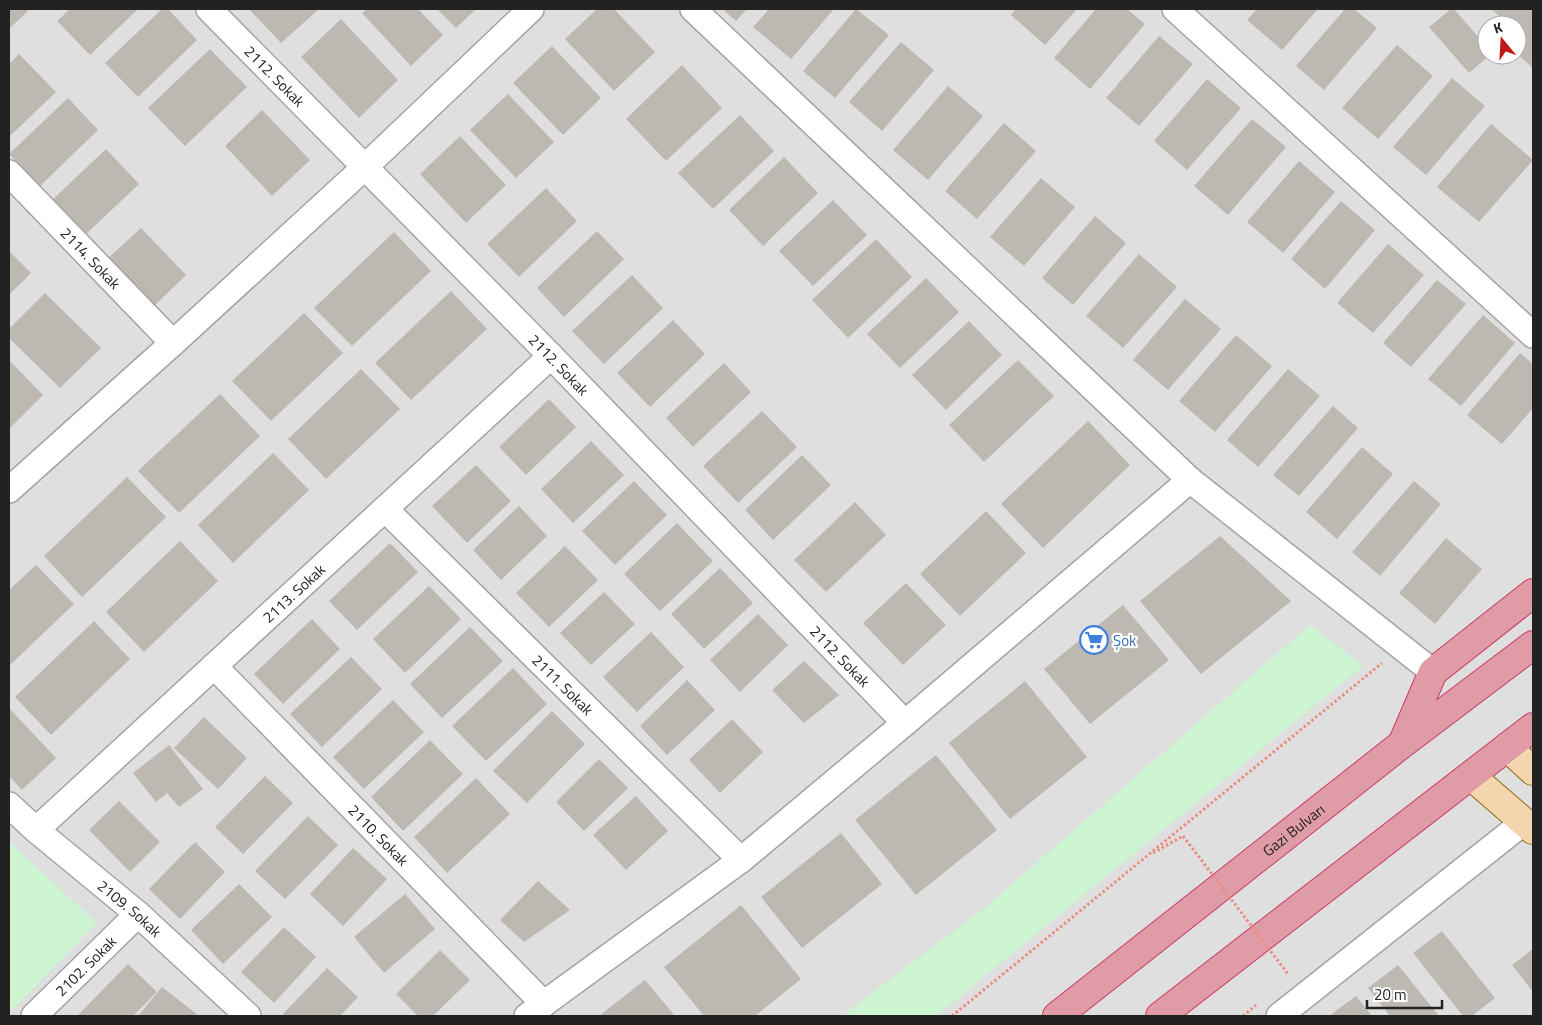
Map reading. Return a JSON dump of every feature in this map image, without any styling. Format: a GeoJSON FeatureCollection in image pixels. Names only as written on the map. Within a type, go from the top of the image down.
{"type":"FeatureCollection","features":[{"type":"Feature","properties":{"kind":"highway"},"geometry":{"type":"LineString","coordinates":[[1402,744],[1433,672],[1533,593]]}},
{"type":"Feature","properties":{"kind":"highway","name":"Gazi Bulvarı"},"geometry":{"type":"LineString","coordinates":[[1057,1016],[1402,744],[1533,645]]}},
{"type":"Feature","properties":{"kind":"highway"},"geometry":{"type":"LineString","coordinates":[[1160,1016],[1533,727]]}},
{"type":"Feature","properties":{"kind":"main road"},"geometry":{"type":"LineString","coordinates":[[1507,747],[1533,771]]}},
{"type":"Feature","properties":{"kind":"main road"},"geometry":{"type":"LineString","coordinates":[[1471,776],[1528,826]]}},
{"type":"Feature","properties":{"kind":"street","name":"2112. Sokak"},"geometry":{"type":"LineString","coordinates":[[209,9],[551,356],[905,722]]}},
{"type":"Feature","properties":{"kind":"street"},"geometry":{"type":"LineString","coordinates":[[9,490],[173,343],[365,166],[531,9]]}},
{"type":"Feature","properties":{"kind":"street"},"geometry":{"type":"LineString","coordinates":[[693,9],[1190,480],[1433,672]]}},
{"type":"Feature","properties":{"kind":"street"},"geometry":{"type":"LineString","coordinates":[[1175,9],[1533,336]]}},
{"type":"Feature","properties":{"kind":"street","name":"2114. Sokak"},"geometry":{"type":"LineString","coordinates":[[9,173],[173,343]]}},
{"type":"Feature","properties":{"kind":"street","name":"2113. Sokak"},"geometry":{"type":"LineString","coordinates":[[36,830],[551,356]]}},
{"type":"Feature","properties":{"kind":"street"},"geometry":{"type":"LineString","coordinates":[[536,1010],[741,860],[1190,480]]}},
{"type":"Feature","properties":{"kind":"street","name":"2111. Sokak"},"geometry":{"type":"LineString","coordinates":[[385,509],[741,860]]}},
{"type":"Feature","properties":{"kind":"street","name":"2110. Sokak"},"geometry":{"type":"LineString","coordinates":[[214,666],[536,1010]]}},
{"type":"Feature","properties":{"kind":"street","name":"2109. Sokak"},"geometry":{"type":"LineString","coordinates":[[9,805],[36,830],[138,914],[248,1016]]}},
{"type":"Feature","properties":{"kind":"street"},"geometry":{"type":"LineString","coordinates":[[1278,1016],[1528,826]]}},
{"type":"Feature","properties":{"kind":"street","name":"2102. Sokak"},"geometry":{"type":"LineString","coordinates":[[34,1016],[138,914]]}},
{"type":"Feature","properties":{"kind":"path"},"geometry":{"type":"LineString","coordinates":[[952,1016],[1402,647]]}},
{"type":"Feature","properties":{"kind":"path"},"geometry":{"type":"LineString","coordinates":[[1144,858],[1183,836],[1288,974]]}},
{"type":"Feature","properties":{"kind":"shaded area"},"geometry":{"type":"Polygon","coordinates":[[[9,9],[1533,9],[1533,1016],[9,1016],[9,9]]]}},
{"type":"Feature","properties":{"kind":"green space"},"geometry":{"type":"Polygon","coordinates":[[[1310,625],[1363,666],[936,1016],[842,1016],[987,906],[1310,625]]]}},
{"type":"Feature","properties":{"kind":"green space"},"geometry":{"type":"Polygon","coordinates":[[[9,842],[97,923],[9,1013],[9,842]]]}},
{"type":"Feature","properties":{"kind":"building"},"geometry":{"type":"Polygon","coordinates":[[[9,9],[30,9],[9,29],[9,9]]]}},
{"type":"Feature","properties":{"kind":"building"},"geometry":{"type":"Polygon","coordinates":[[[70,9],[138,9],[90,55],[57,21],[70,9]]]}},
{"type":"Feature","properties":{"kind":"building"},"geometry":{"type":"Polygon","coordinates":[[[162,9],[168,9],[197,40],[138,97],[105,63],[162,9]]]}},
{"type":"Feature","properties":{"kind":"building"},"geometry":{"type":"Polygon","coordinates":[[[249,9],[319,9],[281,43],[249,9]]]}},
{"type":"Feature","properties":{"kind":"building"},"geometry":{"type":"Polygon","coordinates":[[[367,9],[418,9],[443,35],[411,66],[362,13],[367,9]]]}},
{"type":"Feature","properties":{"kind":"building"},"geometry":{"type":"Polygon","coordinates":[[[437,9],[476,9],[456,28],[437,9]]]}},
{"type":"Feature","properties":{"kind":"building"},"geometry":{"type":"Polygon","coordinates":[[[597,9],[614,9],[655,52],[614,91],[565,39],[597,9]]]}},
{"type":"Feature","properties":{"kind":"building"},"geometry":{"type":"Polygon","coordinates":[[[722,9],[747,9],[736,21],[722,9]]]}},
{"type":"Feature","properties":{"kind":"building"},"geometry":{"type":"Polygon","coordinates":[[[769,9],[834,9],[791,59],[753,27],[769,9]]]}},
{"type":"Feature","properties":{"kind":"building"},"geometry":{"type":"Polygon","coordinates":[[[856,9],[889,35],[835,98],[803,71],[856,9]]]}},
{"type":"Feature","properties":{"kind":"building"},"geometry":{"type":"Polygon","coordinates":[[[1016,9],[1077,9],[1045,45],[1011,15],[1016,9]]]}},
{"type":"Feature","properties":{"kind":"building"},"geometry":{"type":"Polygon","coordinates":[[[1096,9],[1127,9],[1145,24],[1090,89],[1054,58],[1096,9]]]}},
{"type":"Feature","properties":{"kind":"building"},"geometry":{"type":"Polygon","coordinates":[[[1257,9],[1318,9],[1282,50],[1247,20],[1257,9]]]}},
{"type":"Feature","properties":{"kind":"building"},"geometry":{"type":"Polygon","coordinates":[[[1345,9],[1354,9],[1377,28],[1324,90],[1296,66],[1345,9]]]}},
{"type":"Feature","properties":{"kind":"building"},"geometry":{"type":"Polygon","coordinates":[[[1451,9],[1454,9],[1477,35],[1478,65],[1469,73],[1429,27],[1451,9]]]}},
{"type":"Feature","properties":{"kind":"building"},"geometry":{"type":"Polygon","coordinates":[[[1491,9],[1533,9],[1533,68],[1527,63],[1527,15],[1498,15],[1491,9]]]}},
{"type":"Feature","properties":{"kind":"building"},"geometry":{"type":"Polygon","coordinates":[[[341,19],[398,80],[359,118],[301,57],[341,19]]]}},
{"type":"Feature","properties":{"kind":"building"},"geometry":{"type":"Polygon","coordinates":[[[1159,36],[1193,64],[1139,126],[1106,98],[1159,36]]]}},
{"type":"Feature","properties":{"kind":"building"},"geometry":{"type":"Polygon","coordinates":[[[901,42],[934,70],[882,131],[849,102],[901,42]]]}},
{"type":"Feature","properties":{"kind":"building"},"geometry":{"type":"Polygon","coordinates":[[[1397,45],[1433,76],[1378,139],[1342,108],[1397,45]]]}},
{"type":"Feature","properties":{"kind":"building"},"geometry":{"type":"Polygon","coordinates":[[[552,46],[601,98],[563,135],[513,83],[552,46]]]}},
{"type":"Feature","properties":{"kind":"building"},"geometry":{"type":"Polygon","coordinates":[[[210,49],[247,87],[185,146],[148,108],[210,49]]]}},
{"type":"Feature","properties":{"kind":"building"},"geometry":{"type":"Polygon","coordinates":[[[19,54],[56,92],[9,137],[9,64],[19,54]]]}},
{"type":"Feature","properties":{"kind":"building"},"geometry":{"type":"Polygon","coordinates":[[[682,65],[722,108],[666,161],[626,119],[682,65]]]}},
{"type":"Feature","properties":{"kind":"building"},"geometry":{"type":"Polygon","coordinates":[[[1452,78],[1485,106],[1426,175],[1393,147],[1452,78]]]}},
{"type":"Feature","properties":{"kind":"building"},"geometry":{"type":"Polygon","coordinates":[[[1207,79],[1241,108],[1187,170],[1154,141],[1207,79]]]}},
{"type":"Feature","properties":{"kind":"building"},"geometry":{"type":"Polygon","coordinates":[[[948,86],[983,116],[928,180],[893,150],[948,86]]]}},
{"type":"Feature","properties":{"kind":"building"},"geometry":{"type":"Polygon","coordinates":[[[508,94],[554,142],[516,178],[470,130],[508,94]]]}},
{"type":"Feature","properties":{"kind":"building"},"geometry":{"type":"Polygon","coordinates":[[[68,98],[98,130],[40,186],[9,154],[68,98]]]}},
{"type":"Feature","properties":{"kind":"building"},"geometry":{"type":"Polygon","coordinates":[[[262,110],[310,160],[272,196],[225,146],[262,110]]]}},
{"type":"Feature","properties":{"kind":"building"},"geometry":{"type":"Polygon","coordinates":[[[740,115],[774,151],[713,209],[678,173],[740,115]]]}},
{"type":"Feature","properties":{"kind":"building"},"geometry":{"type":"Polygon","coordinates":[[[1252,119],[1286,147],[1228,215],[1194,186],[1252,119]]]}},
{"type":"Feature","properties":{"kind":"building"},"geometry":{"type":"Polygon","coordinates":[[[1004,123],[1036,151],[977,219],[945,191],[1004,123]]]}},
{"type":"Feature","properties":{"kind":"building"},"geometry":{"type":"Polygon","coordinates":[[[1491,124],[1533,160],[1479,222],[1437,187],[1491,124]]]}},
{"type":"Feature","properties":{"kind":"building"},"geometry":{"type":"Polygon","coordinates":[[[460,136],[506,185],[466,223],[420,174],[460,136]]]}},
{"type":"Feature","properties":{"kind":"building"},"geometry":{"type":"Polygon","coordinates":[[[106,149],[139,184],[83,237],[50,202],[106,149]]]}},
{"type":"Feature","properties":{"kind":"building"},"geometry":{"type":"Polygon","coordinates":[[[784,157],[818,193],[763,246],[729,210],[784,157]]]}},
{"type":"Feature","properties":{"kind":"building"},"geometry":{"type":"Polygon","coordinates":[[[1299,161],[1335,192],[1283,253],[1247,222],[1299,161]]]}},
{"type":"Feature","properties":{"kind":"building"},"geometry":{"type":"Polygon","coordinates":[[[1041,178],[1075,207],[1024,266],[990,237],[1041,178]]]}},
{"type":"Feature","properties":{"kind":"building"},"geometry":{"type":"Polygon","coordinates":[[[546,188],[577,221],[519,277],[487,244],[546,188]]]}},
{"type":"Feature","properties":{"kind":"building"},"geometry":{"type":"Polygon","coordinates":[[[833,200],[867,235],[813,286],[779,251],[833,200]]]}},
{"type":"Feature","properties":{"kind":"building"},"geometry":{"type":"Polygon","coordinates":[[[1341,201],[1375,230],[1325,289],[1291,259],[1341,201]]]}},
{"type":"Feature","properties":{"kind":"building"},"geometry":{"type":"Polygon","coordinates":[[[1095,216],[1126,243],[1073,305],[1042,278],[1095,216]]]}},
{"type":"Feature","properties":{"kind":"building"},"geometry":{"type":"Polygon","coordinates":[[[141,228],[186,275],[151,309],[105,261],[141,228]]]}},
{"type":"Feature","properties":{"kind":"building"},"geometry":{"type":"Polygon","coordinates":[[[597,231],[624,259],[564,317],[537,288],[597,231]]]}},
{"type":"Feature","properties":{"kind":"building"},"geometry":{"type":"Polygon","coordinates":[[[394,232],[431,271],[352,346],[314,308],[394,232]]]}},
{"type":"Feature","properties":{"kind":"building"},"geometry":{"type":"Polygon","coordinates":[[[876,239],[912,277],[848,338],[812,300],[876,239]]]}},
{"type":"Feature","properties":{"kind":"building"},"geometry":{"type":"Polygon","coordinates":[[[1388,244],[1424,275],[1373,333],[1337,303],[1388,244]]]}},
{"type":"Feature","properties":{"kind":"building"},"geometry":{"type":"Polygon","coordinates":[[[9,251],[31,273],[9,295],[9,251]]]}},
{"type":"Feature","properties":{"kind":"building"},"geometry":{"type":"Polygon","coordinates":[[[1139,254],[1177,287],[1123,348],[1086,316],[1139,254]]]}},
{"type":"Feature","properties":{"kind":"building"},"geometry":{"type":"Polygon","coordinates":[[[632,275],[663,308],[604,364],[572,331],[632,275]]]}},
{"type":"Feature","properties":{"kind":"building"},"geometry":{"type":"Polygon","coordinates":[[[926,278],[959,312],[900,368],[867,334],[926,278]]]}},
{"type":"Feature","properties":{"kind":"building"},"geometry":{"type":"Polygon","coordinates":[[[1437,280],[1466,304],[1411,367],[1383,343],[1437,280]]]}},
{"type":"Feature","properties":{"kind":"building"},"geometry":{"type":"Polygon","coordinates":[[[451,291],[487,329],[411,400],[375,363],[451,291]]]}},
{"type":"Feature","properties":{"kind":"building"},"geometry":{"type":"Polygon","coordinates":[[[45,293],[101,348],[60,388],[9,338],[9,329],[45,293]]]}},
{"type":"Feature","properties":{"kind":"building"},"geometry":{"type":"Polygon","coordinates":[[[1185,299],[1221,329],[1168,390],[1133,360],[1185,299]]]}},
{"type":"Feature","properties":{"kind":"building"},"geometry":{"type":"Polygon","coordinates":[[[304,313],[343,353],[271,421],[232,381],[304,313]]]}},
{"type":"Feature","properties":{"kind":"building"},"geometry":{"type":"Polygon","coordinates":[[[1483,315],[1515,343],[1461,406],[1428,379],[1483,315]]]}},
{"type":"Feature","properties":{"kind":"building"},"geometry":{"type":"Polygon","coordinates":[[[673,320],[705,354],[650,407],[617,373],[673,320]]]}},
{"type":"Feature","properties":{"kind":"building"},"geometry":{"type":"Polygon","coordinates":[[[969,321],[1002,355],[946,410],[912,375],[969,321]]]}},
{"type":"Feature","properties":{"kind":"building"},"geometry":{"type":"Polygon","coordinates":[[[1236,335],[1272,366],[1215,432],[1179,401],[1236,335]]]}},
{"type":"Feature","properties":{"kind":"building"},"geometry":{"type":"Polygon","coordinates":[[[1520,353],[1533,364],[1533,408],[1502,444],[1467,415],[1520,353]]]}},
{"type":"Feature","properties":{"kind":"building"},"geometry":{"type":"Polygon","coordinates":[[[9,360],[43,395],[9,429],[9,360]]]}},
{"type":"Feature","properties":{"kind":"building"},"geometry":{"type":"Polygon","coordinates":[[[1018,360],[1054,396],[984,462],[949,425],[1018,360]]]}},
{"type":"Feature","properties":{"kind":"building"},"geometry":{"type":"Polygon","coordinates":[[[724,363],[751,392],[693,447],[666,418],[724,363]]]}},
{"type":"Feature","properties":{"kind":"building"},"geometry":{"type":"Polygon","coordinates":[[[361,369],[400,409],[326,479],[288,439],[361,369]]]}},
{"type":"Feature","properties":{"kind":"building"},"geometry":{"type":"Polygon","coordinates":[[[1288,369],[1320,396],[1258,467],[1227,440],[1288,369]]]}},
{"type":"Feature","properties":{"kind":"building"},"geometry":{"type":"Polygon","coordinates":[[[220,394],[260,436],[179,513],[138,471],[220,394]]]}},
{"type":"Feature","properties":{"kind":"building"},"geometry":{"type":"Polygon","coordinates":[[[549,399],[576,427],[526,475],[499,447],[549,399]]]}},
{"type":"Feature","properties":{"kind":"building"},"geometry":{"type":"Polygon","coordinates":[[[1333,406],[1358,428],[1299,496],[1273,475],[1333,406]]]}},
{"type":"Feature","properties":{"kind":"building"},"geometry":{"type":"Polygon","coordinates":[[[762,411],[797,447],[738,503],[703,466],[762,411]]]}},
{"type":"Feature","properties":{"kind":"building"},"geometry":{"type":"Polygon","coordinates":[[[1088,421],[1130,465],[1043,548],[1001,504],[1088,421]]]}},
{"type":"Feature","properties":{"kind":"building"},"geometry":{"type":"Polygon","coordinates":[[[591,441],[624,475],[573,523],[541,489],[591,441]]]}},
{"type":"Feature","properties":{"kind":"building"},"geometry":{"type":"Polygon","coordinates":[[[1362,447],[1393,474],[1337,539],[1306,512],[1362,447]]]}},
{"type":"Feature","properties":{"kind":"building"},"geometry":{"type":"Polygon","coordinates":[[[273,453],[309,490],[233,563],[198,525],[273,453]]]}},
{"type":"Feature","properties":{"kind":"building"},"geometry":{"type":"Polygon","coordinates":[[[802,455],[831,485],[773,540],[745,510],[802,455]]]}},
{"type":"Feature","properties":{"kind":"building"},"geometry":{"type":"Polygon","coordinates":[[[476,465],[511,501],[467,543],[432,506],[476,465]]]}},
{"type":"Feature","properties":{"kind":"building"},"geometry":{"type":"Polygon","coordinates":[[[127,477],[166,517],[82,597],[44,556],[127,477]]]}},
{"type":"Feature","properties":{"kind":"building"},"geometry":{"type":"Polygon","coordinates":[[[634,481],[667,515],[615,565],[582,531],[634,481]]]}},
{"type":"Feature","properties":{"kind":"building"},"geometry":{"type":"Polygon","coordinates":[[[1414,481],[1441,504],[1380,576],[1352,552],[1414,481]]]}},
{"type":"Feature","properties":{"kind":"building"},"geometry":{"type":"Polygon","coordinates":[[[855,502],[886,535],[826,592],[794,560],[855,502]]]}},
{"type":"Feature","properties":{"kind":"building"},"geometry":{"type":"Polygon","coordinates":[[[519,506],[547,536],[501,580],[473,550],[519,506]]]}},
{"type":"Feature","properties":{"kind":"building"},"geometry":{"type":"Polygon","coordinates":[[[986,511],[1026,553],[960,616],[920,574],[986,511]]]}},
{"type":"Feature","properties":{"kind":"building"},"geometry":{"type":"Polygon","coordinates":[[[677,523],[713,561],[660,611],[624,574],[677,523]]]}},
{"type":"Feature","properties":{"kind":"building"},"geometry":{"type":"Polygon","coordinates":[[[1220,536],[1291,601],[1201,674],[1140,601],[1220,536]]]}},
{"type":"Feature","properties":{"kind":"building"},"geometry":{"type":"Polygon","coordinates":[[[1446,538],[1482,569],[1435,624],[1399,593],[1446,538]]]}},
{"type":"Feature","properties":{"kind":"building"},"geometry":{"type":"Polygon","coordinates":[[[180,541],[218,581],[144,652],[106,612],[180,541]]]}},
{"type":"Feature","properties":{"kind":"building"},"geometry":{"type":"Polygon","coordinates":[[[390,543],[418,572],[357,630],[329,601],[390,543]]]}},
{"type":"Feature","properties":{"kind":"building"},"geometry":{"type":"Polygon","coordinates":[[[565,546],[598,580],[549,627],[516,593],[565,546]]]}},
{"type":"Feature","properties":{"kind":"building"},"geometry":{"type":"Polygon","coordinates":[[[36,565],[74,604],[9,666],[9,590],[36,565]]]}},
{"type":"Feature","properties":{"kind":"building"},"geometry":{"type":"Polygon","coordinates":[[[720,568],[753,603],[704,649],[671,614],[720,568]]]}},
{"type":"Feature","properties":{"kind":"building"},"geometry":{"type":"Polygon","coordinates":[[[906,583],[946,625],[903,665],[863,623],[906,583]]]}},
{"type":"Feature","properties":{"kind":"building"},"geometry":{"type":"Polygon","coordinates":[[[429,586],[461,619],[405,673],[373,639],[429,586]]]}},
{"type":"Feature","properties":{"kind":"building"},"geometry":{"type":"Polygon","coordinates":[[[604,592],[635,624],[591,665],[560,633],[604,592]]]}},
{"type":"Feature","properties":{"kind":"building"},"geometry":{"type":"Polygon","coordinates":[[[1123,605],[1169,660],[1090,724],[1044,669],[1123,605]]]}},
{"type":"Feature","properties":{"kind":"building"},"geometry":{"type":"Polygon","coordinates":[[[758,614],[788,645],[740,692],[710,660],[758,614]]]}},
{"type":"Feature","properties":{"kind":"building"},"geometry":{"type":"Polygon","coordinates":[[[312,619],[340,649],[283,704],[254,674],[312,619]]]}},
{"type":"Feature","properties":{"kind":"building"},"geometry":{"type":"Polygon","coordinates":[[[94,621],[130,659],[51,735],[15,697],[94,621]]]}},
{"type":"Feature","properties":{"kind":"building"},"geometry":{"type":"Polygon","coordinates":[[[470,627],[503,661],[442,718],[410,684],[470,627]]]}},
{"type":"Feature","properties":{"kind":"building"},"geometry":{"type":"Polygon","coordinates":[[[651,632],[684,667],[637,712],[603,677],[651,632]]]}},
{"type":"Feature","properties":{"kind":"building"},"geometry":{"type":"Polygon","coordinates":[[[351,657],[382,689],[322,747],[290,714],[351,657]]]}},
{"type":"Feature","properties":{"kind":"building"},"geometry":{"type":"Polygon","coordinates":[[[804,661],[839,695],[804,723],[772,690],[804,661]]]}},
{"type":"Feature","properties":{"kind":"building"},"geometry":{"type":"Polygon","coordinates":[[[513,668],[547,704],[486,761],[452,726],[513,668]]]}},
{"type":"Feature","properties":{"kind":"building"},"geometry":{"type":"Polygon","coordinates":[[[687,680],[715,710],[667,755],[640,726],[687,680]]]}},
{"type":"Feature","properties":{"kind":"building"},"geometry":{"type":"Polygon","coordinates":[[[1025,681],[1087,757],[1010,819],[949,743],[1025,681]]]}},
{"type":"Feature","properties":{"kind":"building"},"geometry":{"type":"Polygon","coordinates":[[[393,700],[424,732],[364,789],[333,757],[393,700]]]}},
{"type":"Feature","properties":{"kind":"building"},"geometry":{"type":"Polygon","coordinates":[[[9,708],[56,758],[22,790],[9,776],[9,708]]]}},
{"type":"Feature","properties":{"kind":"building"},"geometry":{"type":"Polygon","coordinates":[[[552,711],[585,744],[527,803],[493,771],[552,711]]]}},
{"type":"Feature","properties":{"kind":"building"},"geometry":{"type":"Polygon","coordinates":[[[204,717],[247,758],[218,789],[174,748],[204,717]]]}},
{"type":"Feature","properties":{"kind":"building"},"geometry":{"type":"Polygon","coordinates":[[[732,719],[763,752],[720,793],[689,760],[732,719]]]}},
{"type":"Feature","properties":{"kind":"building"},"geometry":{"type":"Polygon","coordinates":[[[430,740],[463,774],[403,831],[371,797],[430,740]]]}},
{"type":"Feature","properties":{"kind":"building"},"geometry":{"type":"Polygon","coordinates":[[[169,745],[203,789],[179,807],[167,793],[156,802],[133,773],[169,745]]]}},
{"type":"Feature","properties":{"kind":"building"},"geometry":{"type":"Polygon","coordinates":[[[936,755],[997,830],[916,895],[855,820],[936,755]]]}},
{"type":"Feature","properties":{"kind":"building"},"geometry":{"type":"Polygon","coordinates":[[[599,759],[628,788],[584,831],[556,802],[599,759]]]}},
{"type":"Feature","properties":{"kind":"building"},"geometry":{"type":"Polygon","coordinates":[[[265,776],[293,803],[243,854],[215,827],[265,776]]]}},
{"type":"Feature","properties":{"kind":"building"},"geometry":{"type":"Polygon","coordinates":[[[476,778],[510,814],[447,873],[414,837],[476,778]]]}},
{"type":"Feature","properties":{"kind":"building"},"geometry":{"type":"Polygon","coordinates":[[[636,796],[668,831],[626,870],[593,835],[636,796]]]}},
{"type":"Feature","properties":{"kind":"building"},"geometry":{"type":"Polygon","coordinates":[[[119,801],[160,842],[130,872],[89,830],[119,801]]]}},
{"type":"Feature","properties":{"kind":"building"},"geometry":{"type":"Polygon","coordinates":[[[308,816],[338,845],[285,899],[255,871],[308,816]]]}},
{"type":"Feature","properties":{"kind":"building"},"geometry":{"type":"Polygon","coordinates":[[[841,833],[882,884],[802,948],[761,897],[841,833]]]}},
{"type":"Feature","properties":{"kind":"building"},"geometry":{"type":"Polygon","coordinates":[[[195,842],[225,872],[180,919],[149,889],[195,842]]]}},
{"type":"Feature","properties":{"kind":"building"},"geometry":{"type":"Polygon","coordinates":[[[353,848],[387,879],[343,926],[310,894],[353,848]]]}},
{"type":"Feature","properties":{"kind":"building"},"geometry":{"type":"Polygon","coordinates":[[[538,881],[570,910],[524,942],[500,920],[538,881]]]}},
{"type":"Feature","properties":{"kind":"building"},"geometry":{"type":"Polygon","coordinates":[[[239,884],[272,917],[223,964],[191,930],[239,884]]]}},
{"type":"Feature","properties":{"kind":"building"},"geometry":{"type":"Polygon","coordinates":[[[405,894],[435,929],[384,973],[354,937],[405,894]]]}},
{"type":"Feature","properties":{"kind":"building"},"geometry":{"type":"Polygon","coordinates":[[[741,905],[801,979],[755,1016],[704,1016],[664,967],[741,905]]]}},
{"type":"Feature","properties":{"kind":"building"},"geometry":{"type":"Polygon","coordinates":[[[284,927],[316,957],[274,1003],[241,972],[284,927]]]}},
{"type":"Feature","properties":{"kind":"building"},"geometry":{"type":"Polygon","coordinates":[[[1442,931],[1495,998],[1472,1016],[1463,1016],[1413,953],[1442,931]]]}},
{"type":"Feature","properties":{"kind":"building"},"geometry":{"type":"Polygon","coordinates":[[[1533,949],[1533,992],[1512,965],[1533,949]]]}},
{"type":"Feature","properties":{"kind":"building"},"geometry":{"type":"Polygon","coordinates":[[[440,950],[470,980],[433,1016],[418,1016],[396,994],[440,950]]]}},
{"type":"Feature","properties":{"kind":"building"},"geometry":{"type":"Polygon","coordinates":[[[128,964],[157,992],[133,1016],[77,1016],[128,964]]]}},
{"type":"Feature","properties":{"kind":"building"},"geometry":{"type":"Polygon","coordinates":[[[1398,965],[1439,1016],[1390,1016],[1368,988],[1398,965]]]}},
{"type":"Feature","properties":{"kind":"building"},"geometry":{"type":"Polygon","coordinates":[[[327,968],[358,997],[340,1016],[285,1016],[283,1014],[327,968]]]}},
{"type":"Feature","properties":{"kind":"building"},"geometry":{"type":"Polygon","coordinates":[[[645,980],[675,1016],[599,1016],[645,980]]]}},
{"type":"Feature","properties":{"kind":"building"},"geometry":{"type":"Polygon","coordinates":[[[162,987],[198,1015],[138,1016],[162,987]]]}},
{"type":"Feature","properties":{"kind":"building"},"geometry":{"type":"Polygon","coordinates":[[[1356,996],[1372,1016],[1329,1016],[1356,996]]]}},
{"type":"Feature","properties":{"kind":"place","name":"Şok"},"geometry":{"type":"Point","coordinates":[1094,640]}}]}
